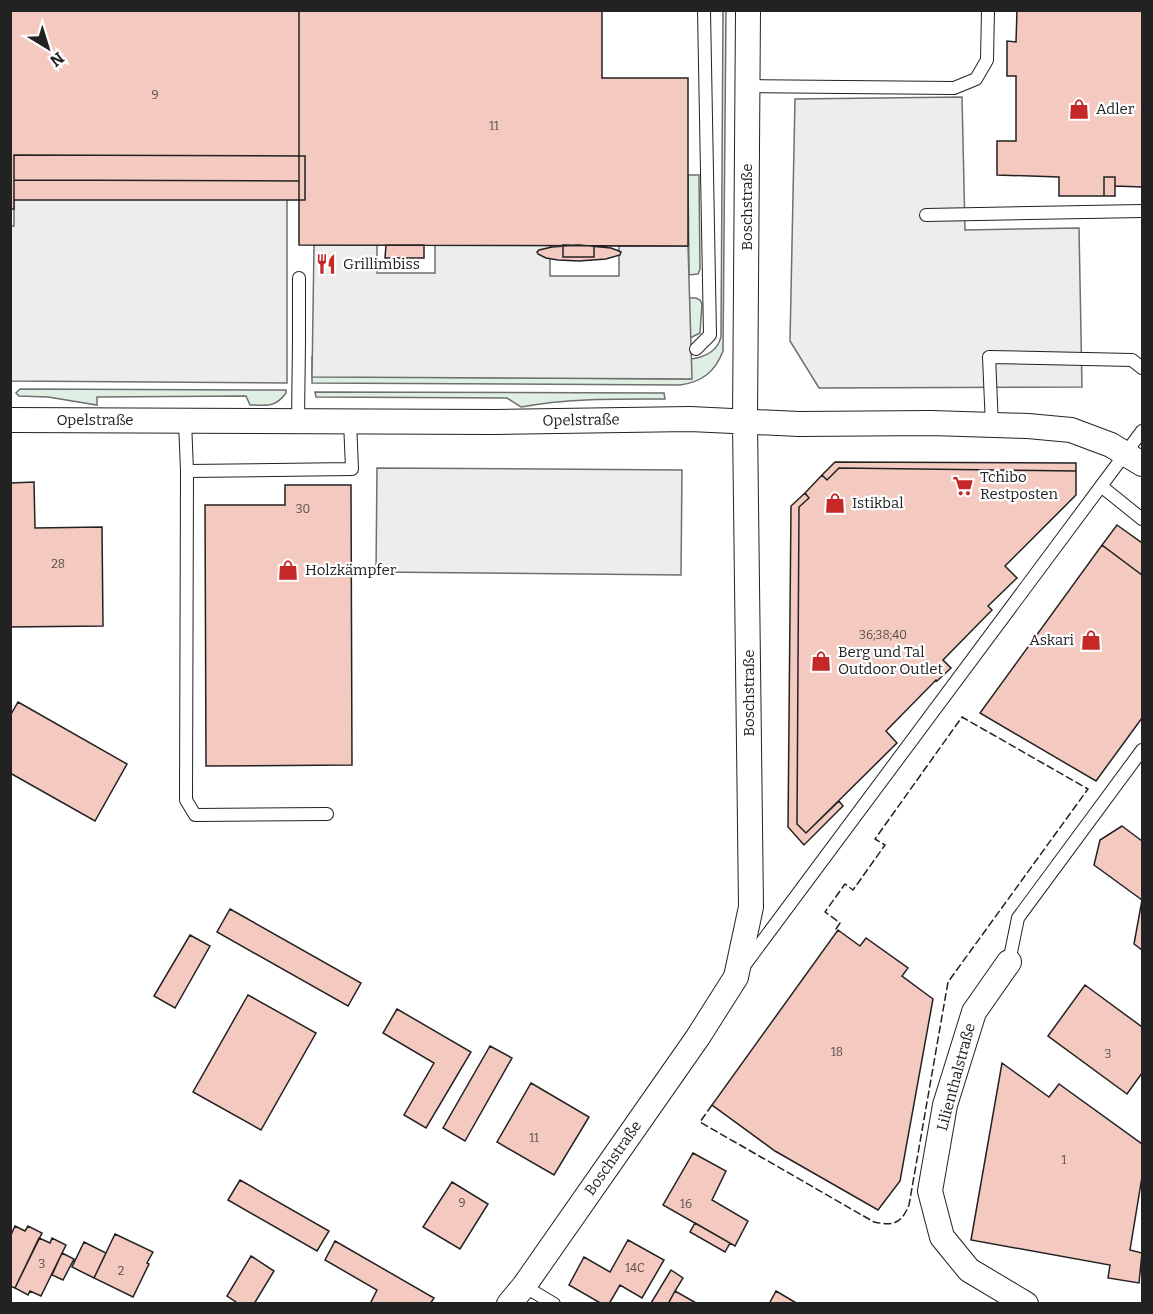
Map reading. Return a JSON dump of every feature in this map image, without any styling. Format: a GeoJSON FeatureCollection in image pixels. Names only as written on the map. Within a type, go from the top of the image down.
{"type":"FeatureCollection","features":[{"type":"Feature","properties":{"kind":"street","name":"Boschstraße"},"geometry":{"type":"LineString","coordinates":[[516,1295],[698,1037],[736,977],[751,907],[745,422],[748,10]]}},
{"type":"Feature","properties":{"kind":"street","name":"Opelstraße"},"geometry":{"type":"LineString","coordinates":[[10,420],[495,423],[690,419],[799,424],[931,423],[1028,426],[1071,430],[1111,445],[1134,459]]}},
{"type":"Feature","properties":{"kind":"street","name":"Lilienthalstraße"},"geometry":{"type":"LineString","coordinates":[[1009,962],[974,1012],[945,1106],[930,1191],[942,1237],[969,1270],[1026,1304]]}},
{"type":"Feature","properties":{"kind":"lane"},"geometry":{"type":"LineString","coordinates":[[696,349],[710,335],[704,10]]}},
{"type":"Feature","properties":{"kind":"lane"},"geometry":{"type":"LineString","coordinates":[[748,86],[954,88],[976,79],[987,60],[988,10]]}},
{"type":"Feature","properties":{"kind":"lane"},"geometry":{"type":"LineString","coordinates":[[926,215],[1143,211]]}},
{"type":"Feature","properties":{"kind":"lane"},"geometry":{"type":"LineString","coordinates":[[298,421],[299,278]]}},
{"type":"Feature","properties":{"kind":"lane"},"geometry":{"type":"LineString","coordinates":[[992,426],[989,357],[1132,360],[1143,368]]}},
{"type":"Feature","properties":{"kind":"lane"},"geometry":{"type":"LineString","coordinates":[[185,421],[187,471],[186,800],[195,815],[327,814]]}},
{"type":"Feature","properties":{"kind":"lane"},"geometry":{"type":"LineString","coordinates":[[187,471],[352,469],[350,421]]}},
{"type":"Feature","properties":{"kind":"lane"},"geometry":{"type":"LineString","coordinates":[[736,977],[1101,486],[1134,459],[1143,431]]}},
{"type":"Feature","properties":{"kind":"lane"},"geometry":{"type":"LineString","coordinates":[[1101,486],[1143,519]]}},
{"type":"Feature","properties":{"kind":"lane"},"geometry":{"type":"LineString","coordinates":[[1009,962],[1018,918],[1143,750]]}},
{"type":"Feature","properties":{"kind":"lane"},"geometry":{"type":"LineString","coordinates":[[516,1295],[554,1304]]}},
{"type":"Feature","properties":{"kind":"green space"},"geometry":{"type":"Polygon","coordinates":[[[723,11],[726,11],[723,351],[716,365],[707,375],[680,385],[312,383],[312,357],[391,377],[691,379],[691,359],[710,353],[717,346],[721,337],[723,11]]]}},
{"type":"Feature","properties":{"kind":"green space"},"geometry":{"type":"Polygon","coordinates":[[[688,175],[699,175],[700,269],[698,274],[689,275],[688,175]]]}},
{"type":"Feature","properties":{"kind":"green space"},"geometry":{"type":"Polygon","coordinates":[[[689,298],[696,298],[702,304],[700,333],[690,338],[689,298]]]}},
{"type":"Feature","properties":{"kind":"green space"},"geometry":{"type":"Polygon","coordinates":[[[20,389],[286,390],[286,393],[278,401],[266,405],[250,405],[246,396],[97,397],[97,405],[48,397],[19,396],[16,393],[20,389]]]}},
{"type":"Feature","properties":{"kind":"green space"},"geometry":{"type":"Polygon","coordinates":[[[315,392],[664,393],[665,399],[575,401],[521,407],[507,398],[316,397],[315,392]]]}},
{"type":"Feature","properties":{"kind":"shaded area"},"geometry":{"type":"Polygon","coordinates":[[[962,97],[965,230],[1079,228],[1082,387],[819,388],[790,341],[795,99],[962,97]]]}},
{"type":"Feature","properties":{"kind":"shaded area"},"geometry":{"type":"Polygon","coordinates":[[[14,180],[287,181],[287,383],[11,381],[10,226],[14,226],[14,180]]]}},
{"type":"Feature","properties":{"kind":"shaded area"},"geometry":{"type":"Polygon","coordinates":[[[314,245],[377,245],[377,273],[435,273],[435,245],[550,245],[550,276],[619,276],[619,246],[688,246],[692,379],[312,377],[314,245]]]}},
{"type":"Feature","properties":{"kind":"shaded area"},"geometry":{"type":"Polygon","coordinates":[[[377,468],[682,470],[681,575],[376,572],[377,468]]]}},
{"type":"Feature","properties":{"kind":"building"},"geometry":{"type":"Polygon","coordinates":[[[10,10],[299,10],[299,181],[14,180],[14,209],[10,209],[10,10]]]}},
{"type":"Feature","properties":{"kind":"building"},"geometry":{"type":"Polygon","coordinates":[[[299,10],[602,10],[602,78],[688,78],[688,246],[299,245],[299,10]]]}},
{"type":"Feature","properties":{"kind":"building","name":"Adler"},"geometry":{"type":"Polygon","coordinates":[[[1017,10],[1142,10],[1142,187],[1115,186],[1115,177],[1104,177],[1104,196],[1059,196],[1059,177],[997,175],[997,141],[1016,141],[1016,76],[1007,76],[1007,41],[1016,42],[1017,10]]]}},
{"type":"Feature","properties":{"kind":"building"},"geometry":{"type":"Polygon","coordinates":[[[14,155],[305,156],[305,200],[14,200],[14,155]]]}},
{"type":"Feature","properties":{"kind":"building"},"geometry":{"type":"Polygon","coordinates":[[[1104,177],[1115,177],[1115,196],[1104,196],[1104,177]]]}},
{"type":"Feature","properties":{"kind":"building"},"geometry":{"type":"Polygon","coordinates":[[[386,245],[424,245],[424,258],[385,258],[386,245]]]}},
{"type":"Feature","properties":{"kind":"building"},"geometry":{"type":"Polygon","coordinates":[[[563,245],[594,246],[594,257],[563,257],[563,245]]]}},
{"type":"Feature","properties":{"kind":"building"},"geometry":{"type":"Polygon","coordinates":[[[579,245],[611,248],[621,252],[620,255],[606,259],[579,261],[546,258],[537,252],[552,247],[579,245]]]}},
{"type":"Feature","properties":{"kind":"building"},"geometry":{"type":"Polygon","coordinates":[[[835,462],[1076,463],[1076,471],[839,468],[827,480],[822,475],[835,462]]]}},
{"type":"Feature","properties":{"kind":"building"},"geometry":{"type":"Polygon","coordinates":[[[839,468],[1076,471],[1076,495],[1005,566],[1017,578],[988,606],[992,610],[943,660],[951,668],[936,680],[886,731],[897,743],[806,833],[797,824],[799,507],[809,498],[805,493],[822,475],[827,480],[839,468]]]}},
{"type":"Feature","properties":{"kind":"building"},"geometry":{"type":"Polygon","coordinates":[[[34,482],[35,528],[102,527],[103,626],[10,627],[10,483],[34,482]]]}},
{"type":"Feature","properties":{"kind":"building"},"geometry":{"type":"Polygon","coordinates":[[[285,485],[351,485],[352,765],[206,766],[205,505],[285,505],[285,485]]]}},
{"type":"Feature","properties":{"kind":"building"},"geometry":{"type":"Polygon","coordinates":[[[805,493],[809,498],[799,507],[797,824],[806,833],[839,801],[843,806],[804,845],[788,827],[791,506],[805,493]]]}},
{"type":"Feature","properties":{"kind":"building"},"geometry":{"type":"Polygon","coordinates":[[[1117,525],[1142,543],[1142,575],[1102,545],[1117,525]]]}},
{"type":"Feature","properties":{"kind":"building"},"geometry":{"type":"Polygon","coordinates":[[[1102,545],[1142,575],[1142,718],[1096,781],[980,713],[1102,545]]]}},
{"type":"Feature","properties":{"kind":"building"},"geometry":{"type":"Polygon","coordinates":[[[18,702],[127,764],[95,821],[10,773],[10,716],[18,702]]]}},
{"type":"Feature","properties":{"kind":"building"},"geometry":{"type":"Polygon","coordinates":[[[1122,826],[1142,841],[1142,900],[1094,865],[1100,840],[1122,826]]]}},
{"type":"Feature","properties":{"kind":"building"},"geometry":{"type":"Polygon","coordinates":[[[1142,900],[1142,950],[1134,944],[1142,900]]]}},
{"type":"Feature","properties":{"kind":"building"},"geometry":{"type":"Polygon","coordinates":[[[230,909],[361,983],[348,1006],[217,932],[230,909]]]}},
{"type":"Feature","properties":{"kind":"building"},"geometry":{"type":"Polygon","coordinates":[[[838,930],[860,946],[866,938],[908,968],[902,976],[933,999],[900,1181],[878,1210],[775,1151],[712,1105],[838,930]]]}},
{"type":"Feature","properties":{"kind":"building"},"geometry":{"type":"Polygon","coordinates":[[[190,935],[210,946],[175,1008],[154,996],[190,935]]]}},
{"type":"Feature","properties":{"kind":"building"},"geometry":{"type":"Polygon","coordinates":[[[1085,985],[1142,1027],[1142,1073],[1127,1094],[1048,1036],[1085,985]]]}},
{"type":"Feature","properties":{"kind":"building"},"geometry":{"type":"Polygon","coordinates":[[[248,995],[316,1033],[261,1130],[193,1092],[248,995]]]}},
{"type":"Feature","properties":{"kind":"building"},"geometry":{"type":"Polygon","coordinates":[[[397,1009],[471,1052],[426,1128],[404,1115],[434,1063],[383,1033],[397,1009]]]}},
{"type":"Feature","properties":{"kind":"building"},"geometry":{"type":"Polygon","coordinates":[[[490,1046],[512,1058],[465,1141],[443,1128],[490,1046]]]}},
{"type":"Feature","properties":{"kind":"building"},"geometry":{"type":"Polygon","coordinates":[[[1002,1063],[1049,1097],[1059,1084],[1142,1144],[1142,1177],[1130,1250],[1142,1253],[1139,1283],[1108,1278],[1110,1265],[971,1240],[1002,1063]]]}},
{"type":"Feature","properties":{"kind":"building"},"geometry":{"type":"Polygon","coordinates":[[[531,1083],[589,1117],[554,1175],[497,1142],[531,1083]]]}},
{"type":"Feature","properties":{"kind":"building"},"geometry":{"type":"Polygon","coordinates":[[[693,1153],[726,1171],[712,1200],[748,1221],[735,1246],[663,1205],[693,1153]]]}},
{"type":"Feature","properties":{"kind":"building"},"geometry":{"type":"Polygon","coordinates":[[[240,1180],[329,1231],[317,1251],[228,1200],[240,1180]]]}},
{"type":"Feature","properties":{"kind":"building"},"geometry":{"type":"Polygon","coordinates":[[[452,1182],[488,1204],[460,1249],[423,1227],[452,1182]]]}},
{"type":"Feature","properties":{"kind":"building"},"geometry":{"type":"Polygon","coordinates":[[[695,1223],[730,1243],[725,1252],[690,1232],[695,1223]]]}},
{"type":"Feature","properties":{"kind":"building"},"geometry":{"type":"Polygon","coordinates":[[[15,1226],[25,1231],[28,1226],[42,1233],[15,1288],[10,1286],[10,1237],[15,1226]]]}},
{"type":"Feature","properties":{"kind":"building"},"geometry":{"type":"Polygon","coordinates":[[[115,1234],[153,1252],[133,1297],[94,1278],[115,1234]]]}},
{"type":"Feature","properties":{"kind":"building"},"geometry":{"type":"Polygon","coordinates":[[[39,1238],[50,1243],[52,1238],[66,1245],[41,1296],[30,1291],[28,1295],[15,1288],[39,1238]]]}},
{"type":"Feature","properties":{"kind":"building"},"geometry":{"type":"Polygon","coordinates":[[[628,1240],[664,1260],[642,1298],[620,1285],[609,1304],[602,1304],[569,1285],[584,1257],[610,1272],[628,1240]]]}},
{"type":"Feature","properties":{"kind":"building"},"geometry":{"type":"Polygon","coordinates":[[[335,1241],[434,1298],[430,1304],[370,1304],[377,1290],[325,1260],[335,1241]]]}},
{"type":"Feature","properties":{"kind":"building"},"geometry":{"type":"Polygon","coordinates":[[[84,1242],[106,1253],[94,1278],[72,1267],[84,1242]]]}},
{"type":"Feature","properties":{"kind":"building"},"geometry":{"type":"Polygon","coordinates":[[[62,1253],[74,1259],[63,1280],[52,1275],[62,1253]]]}},
{"type":"Feature","properties":{"kind":"building"},"geometry":{"type":"Polygon","coordinates":[[[251,1256],[274,1271],[254,1304],[239,1304],[227,1296],[251,1256]]]}},
{"type":"Feature","properties":{"kind":"building"},"geometry":{"type":"Polygon","coordinates":[[[671,1270],[683,1278],[668,1304],[651,1303],[671,1270]]]}},
{"type":"Feature","properties":{"kind":"building"},"geometry":{"type":"Polygon","coordinates":[[[675,1291],[698,1304],[668,1304],[675,1291]]]}},
{"type":"Feature","properties":{"kind":"building"},"geometry":{"type":"Polygon","coordinates":[[[776,1291],[798,1304],[769,1304],[776,1291]]]}},
{"type":"Feature","properties":{"kind":"fence"},"geometry":{"type":"LineString","coordinates":[[712,1105],[700,1122],[874,1222],[887,1224],[900,1220],[909,1205],[948,982],[1088,789],[962,717],[875,839],[885,845],[853,890],[845,884],[825,912],[840,923],[836,929],[838,930]]}},
{"type":"Feature","properties":{"kind":"place","name":"Adler"},"geometry":{"type":"Point","coordinates":[1079,109]}},
{"type":"Feature","properties":{"kind":"place","name":"Grillimbiss"},"geometry":{"type":"Point","coordinates":[326,264]}},
{"type":"Feature","properties":{"kind":"place","name":"Tchibo Restposten"},"geometry":{"type":"Point","coordinates":[963,486]}},
{"type":"Feature","properties":{"kind":"place","name":"Istikbal"},"geometry":{"type":"Point","coordinates":[835,503]}},
{"type":"Feature","properties":{"kind":"place","name":"Holzkämpfer"},"geometry":{"type":"Point","coordinates":[288,570]}},
{"type":"Feature","properties":{"kind":"place","name":"Askari"},"geometry":{"type":"Point","coordinates":[1091,640]}},
{"type":"Feature","properties":{"kind":"place","name":"Berg und Tal Outdoor Outlet"},"geometry":{"type":"Point","coordinates":[821,661]}}]}
